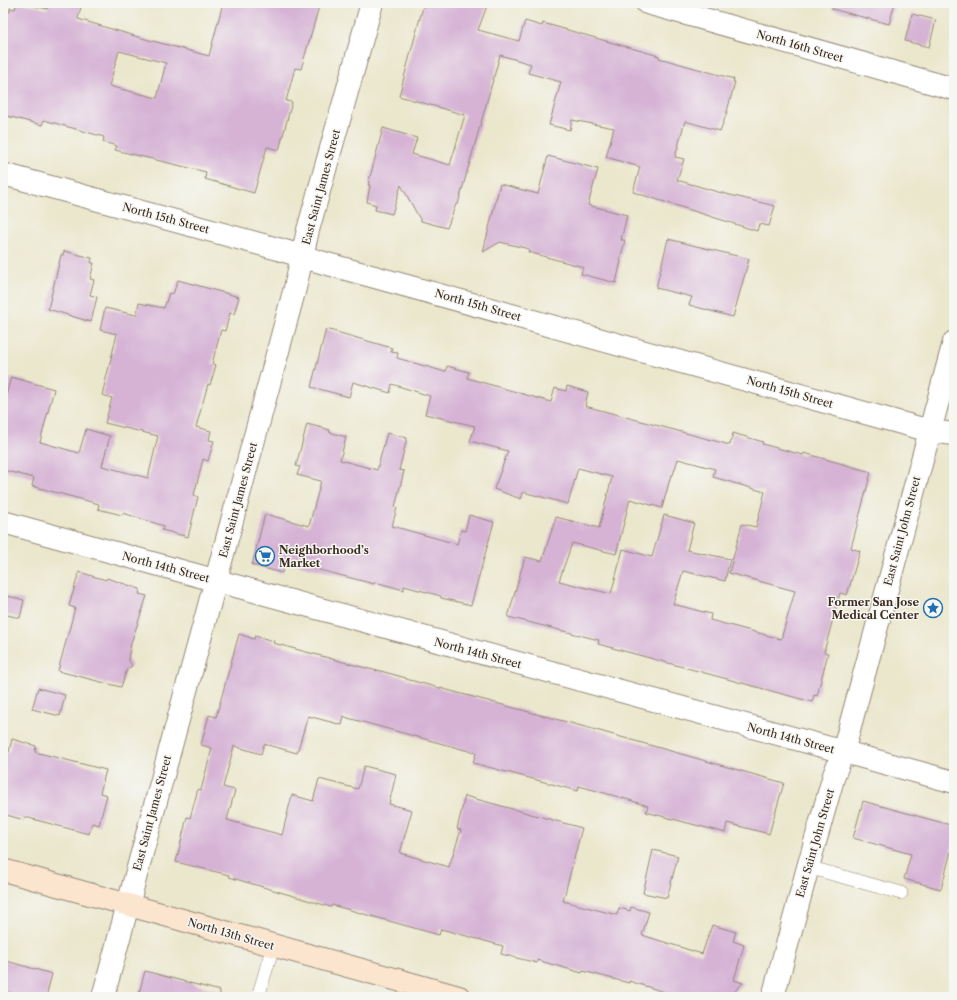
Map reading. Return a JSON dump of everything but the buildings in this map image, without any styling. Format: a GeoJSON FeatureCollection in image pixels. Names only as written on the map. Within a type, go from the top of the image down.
{"type":"FeatureCollection","features":[{"type":"Feature","properties":{"kind":"main road","name":"North 13th Street"},"geometry":{"type":"LineString","coordinates":[[3,870],[459,997]]}},
{"type":"Feature","properties":{"kind":"street","name":"East Saint James Street"},"geometry":{"type":"LineString","coordinates":[[103,997],[291,303],[308,230],[372,3]]}},
{"type":"Feature","properties":{"kind":"street","name":"North 16th Street"},"geometry":{"type":"LineString","coordinates":[[647,3],[954,89]]}},
{"type":"Feature","properties":{"kind":"street","name":"North 15th Street"},"geometry":{"type":"LineString","coordinates":[[3,174],[930,431],[954,434]]}},
{"type":"Feature","properties":{"kind":"street","name":"East Saint John Street"},"geometry":{"type":"LineString","coordinates":[[773,997],[834,775],[843,752],[954,342]]}},
{"type":"Feature","properties":{"kind":"street","name":"North 14th Street"},"geometry":{"type":"LineString","coordinates":[[3,522],[954,782]]}},
{"type":"Feature","properties":{"kind":"lane"},"geometry":{"type":"LineString","coordinates":[[808,866],[900,893]]}},
{"type":"Feature","properties":{"kind":"lane"},"geometry":{"type":"LineString","coordinates":[[258,997],[273,946]]}},
{"type":"Feature","properties":{"kind":"place","name":"Neighborhood’s Market"},"geometry":{"type":"Point","coordinates":[265,556]}},
{"type":"Feature","properties":{"kind":"place","name":"Former San Jose Medical Center"},"geometry":{"type":"Point","coordinates":[933,608]}}]}
